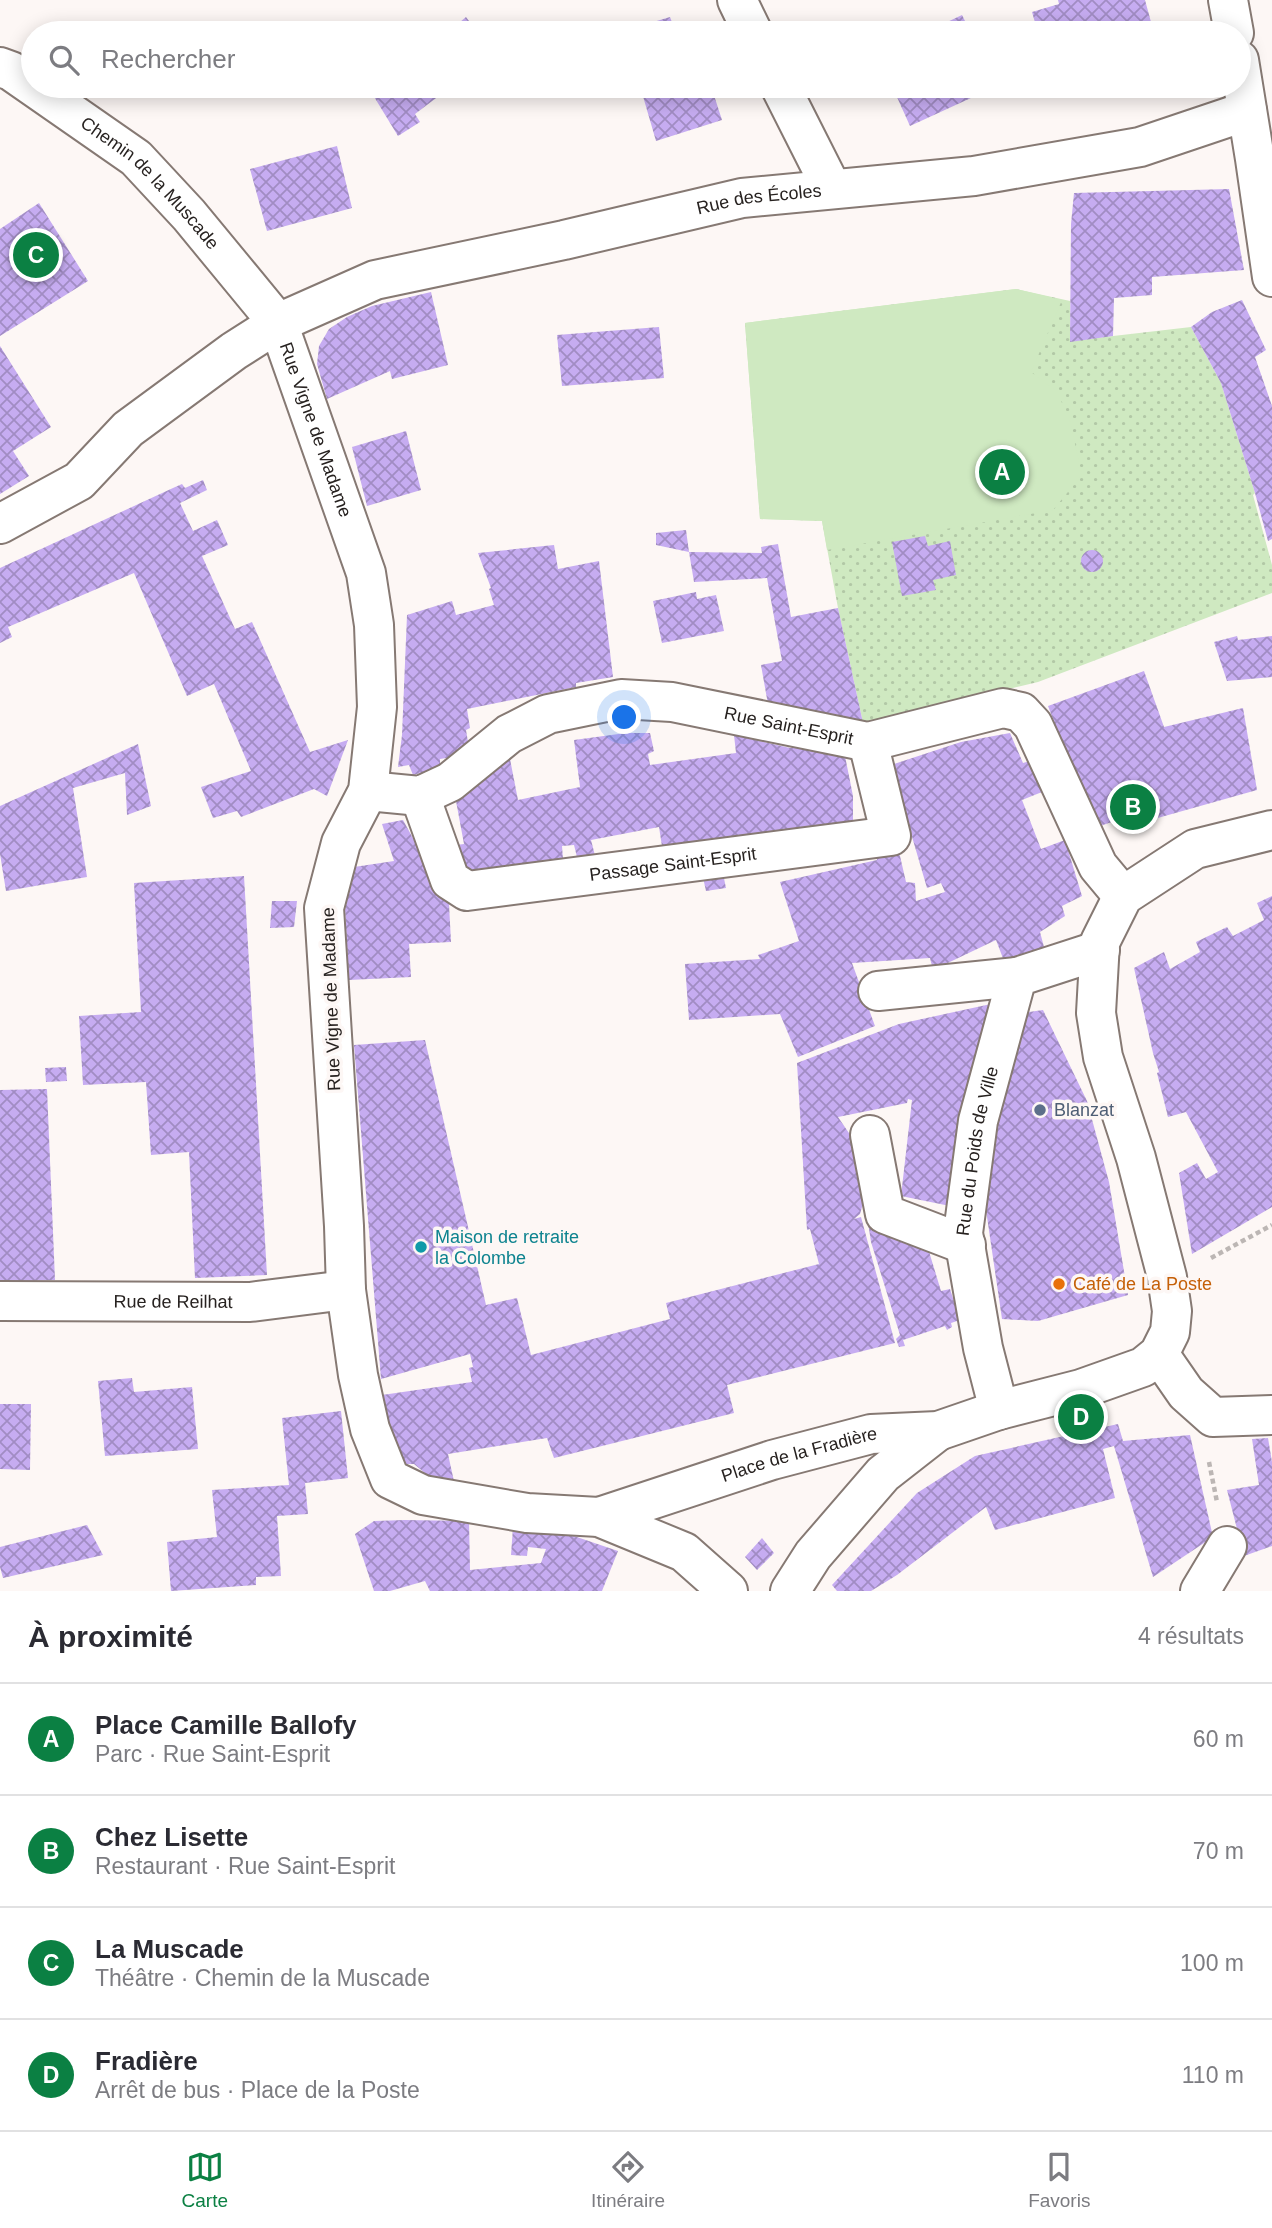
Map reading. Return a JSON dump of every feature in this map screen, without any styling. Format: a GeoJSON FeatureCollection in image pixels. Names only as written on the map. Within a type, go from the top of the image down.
{"type":"FeatureCollection","features":[{"type":"Feature","properties":{"kind":"street"},"geometry":{"type":"LineString","coordinates":[[737,0],[748,21]]}},
{"type":"Feature","properties":{"kind":"street"},"geometry":{"type":"LineString","coordinates":[[1228,0],[1232,21]]}},
{"type":"Feature","properties":{"kind":"street","name":"Chemin de la Muscade"},"geometry":{"type":"LineString","coordinates":[[0,67],[21,78]]}},
{"type":"Feature","properties":{"kind":"street","name":"Chemin de la Muscade"},"geometry":{"type":"LineString","coordinates":[[50,98],[136,158],[189,215],[278,323]]}},
{"type":"Feature","properties":{"kind":"street"},"geometry":{"type":"LineString","coordinates":[[786,98],[832,190]]}},
{"type":"Feature","properties":{"kind":"street"},"geometry":{"type":"LineString","coordinates":[[1245,98],[1264,177],[1272,277]]}},
{"type":"Feature","properties":{"kind":"street","name":"Rue des Écoles"},"geometry":{"type":"LineString","coordinates":[[0,524],[79,481],[128,429],[234,351],[278,323],[375,281],[743,198],[974,176],[1140,147],[1247,111]]}},
{"type":"Feature","properties":{"kind":"street","name":"Rue Vigne de Madame"},"geometry":{"type":"LineString","coordinates":[[278,323],[366,573],[374,625],[377,707],[368,791],[341,843],[324,908],[346,1290],[358,1374],[370,1429],[390,1479],[423,1495],[527,1513],[599,1517]]}},
{"type":"Feature","properties":{"kind":"street","name":"Rue Saint-Esprit"},"geometry":{"type":"LineString","coordinates":[[420,796],[450,782],[509,734],[548,714],[621,699],[671,702],[868,742],[1003,708],[1021,712],[1034,725],[1098,866],[1123,896]]}},
{"type":"Feature","properties":{"kind":"street","name":"Passage Saint-Esprit"},"geometry":{"type":"LineString","coordinates":[[420,796],[450,880],[467,891],[891,836],[868,742]]}},
{"type":"Feature","properties":{"kind":"street"},"geometry":{"type":"LineString","coordinates":[[368,791],[420,796]]}},
{"type":"Feature","properties":{"kind":"street"},"geometry":{"type":"LineString","coordinates":[[937,1431],[999,1409],[1081,1388],[1143,1367],[1159,1354],[1170,1332],[1172,1311],[1167,1277],[1136,1158],[1103,1057],[1096,1013],[1100,943],[1123,896],[1195,849],[1272,830]]}},
{"type":"Feature","properties":{"kind":"street"},"geometry":{"type":"LineString","coordinates":[[878,991],[1017,978],[1100,950]]}},
{"type":"Feature","properties":{"kind":"street","name":"Rue du Poids de Ville"},"geometry":{"type":"LineString","coordinates":[[999,1409],[983,1348],[963,1233],[978,1121],[1017,978]]}},
{"type":"Feature","properties":{"kind":"street"},"geometry":{"type":"LineString","coordinates":[[870,1135],[885,1214],[966,1245]]}},
{"type":"Feature","properties":{"kind":"street","name":"Rue de Reilhat"},"geometry":{"type":"LineString","coordinates":[[0,1301],[250,1302],[346,1290]]}},
{"type":"Feature","properties":{"kind":"street"},"geometry":{"type":"LineString","coordinates":[[1159,1354],[1186,1393],[1213,1417],[1272,1415]]}},
{"type":"Feature","properties":{"kind":"street","name":"Place de la Fradière"},"geometry":{"type":"LineString","coordinates":[[599,1517],[772,1460],[871,1434],[937,1431]]}},
{"type":"Feature","properties":{"kind":"street","name":"Place de la Fradière"},"geometry":{"type":"LineString","coordinates":[[790,1591],[813,1555],[883,1474],[937,1431]]}},
{"type":"Feature","properties":{"kind":"street"},"geometry":{"type":"LineString","coordinates":[[599,1517],[684,1552],[728,1591]]}},
{"type":"Feature","properties":{"kind":"street"},"geometry":{"type":"LineString","coordinates":[[1200,1591],[1227,1546]]}},
{"type":"Feature","properties":{"kind":"path"},"geometry":{"type":"LineString","coordinates":[[1167,1277],[1194,1268],[1272,1225]]}},
{"type":"Feature","properties":{"kind":"path"},"geometry":{"type":"LineString","coordinates":[[1208,1460],[1227,1546]]}},
{"type":"Feature","properties":{"kind":"green space"},"geometry":{"type":"Polygon","coordinates":[[[1016,289],[1070,301],[1070,341],[1191,327],[1221,383],[1255,493],[1253,495],[1272,565],[1272,593],[1038,682],[863,723],[822,521],[760,519],[745,323],[1016,289]]]}},
{"type":"Feature","properties":{"kind":"green space"},"geometry":{"type":"Polygon","coordinates":[[[1016,289],[1062,300],[1031,372],[1056,391],[1069,417],[1082,475],[1053,510],[827,550],[822,521],[760,519],[745,323],[1016,289]]]}},
{"type":"Feature","properties":{"kind":"building"},"geometry":{"type":"Polygon","coordinates":[[[1058,0],[1145,0],[1151,21],[1035,21],[1032,12],[1059,4],[1058,0]]]}},
{"type":"Feature","properties":{"kind":"building"},"geometry":{"type":"Polygon","coordinates":[[[962,15],[965,21],[949,21],[962,15]]]}},
{"type":"Feature","properties":{"kind":"building"},"geometry":{"type":"Polygon","coordinates":[[[375,98],[436,98],[415,114],[420,122],[398,136],[375,98]]]}},
{"type":"Feature","properties":{"kind":"building"},"geometry":{"type":"Polygon","coordinates":[[[643,98],[715,98],[722,120],[656,141],[643,98]]]}},
{"type":"Feature","properties":{"kind":"building"},"geometry":{"type":"Polygon","coordinates":[[[897,98],[971,98],[910,126],[897,98]]]}},
{"type":"Feature","properties":{"kind":"building"},"geometry":{"type":"Polygon","coordinates":[[[337,146],[352,208],[267,231],[250,169],[337,146]]]}},
{"type":"Feature","properties":{"kind":"building"},"geometry":{"type":"Polygon","coordinates":[[[1229,189],[1244,270],[1152,277],[1152,295],[1114,298],[1113,336],[1070,342],[1071,224],[1074,193],[1229,189]]]}},
{"type":"Feature","properties":{"kind":"building"},"geometry":{"type":"Polygon","coordinates":[[[39,203],[88,281],[0,336],[0,229],[39,203]]]}},
{"type":"Feature","properties":{"kind":"building"},"geometry":{"type":"Polygon","coordinates":[[[431,292],[448,365],[392,379],[390,371],[327,399],[317,364],[319,346],[329,329],[372,306],[431,292]]]}},
{"type":"Feature","properties":{"kind":"building"},"geometry":{"type":"Polygon","coordinates":[[[1242,300],[1266,350],[1255,357],[1272,406],[1272,539],[1268,541],[1221,383],[1191,327],[1212,312],[1242,300]]]}},
{"type":"Feature","properties":{"kind":"building"},"geometry":{"type":"Polygon","coordinates":[[[659,327],[664,378],[562,386],[557,335],[659,327]]]}},
{"type":"Feature","properties":{"kind":"building"},"geometry":{"type":"Polygon","coordinates":[[[0,346],[51,427],[13,451],[29,476],[0,494],[0,346]]]}},
{"type":"Feature","properties":{"kind":"building"},"geometry":{"type":"Polygon","coordinates":[[[406,431],[421,490],[367,506],[352,447],[406,431]]]}},
{"type":"Feature","properties":{"kind":"building"},"geometry":{"type":"Polygon","coordinates":[[[203,480],[207,490],[180,503],[193,531],[217,520],[228,545],[202,556],[235,629],[252,622],[310,752],[348,740],[327,796],[314,789],[241,817],[237,811],[213,818],[201,787],[251,771],[214,684],[187,696],[134,573],[8,627],[12,637],[0,643],[0,568],[182,484],[185,488],[203,480]]]}},
{"type":"Feature","properties":{"kind":"building"},"geometry":{"type":"Polygon","coordinates":[[[686,530],[689,552],[656,545],[656,533],[686,530]]]}},
{"type":"Feature","properties":{"kind":"building"},"geometry":{"type":"Polygon","coordinates":[[[925,536],[928,546],[950,541],[956,575],[933,580],[936,590],[902,596],[892,542],[925,536]]]}},
{"type":"Feature","properties":{"kind":"building"},"geometry":{"type":"Polygon","coordinates":[[[778,544],[791,617],[838,608],[863,723],[769,710],[761,665],[782,661],[767,578],[694,582],[689,552],[762,553],[761,547],[778,544]]]}},
{"type":"Feature","properties":{"kind":"building"},"geometry":{"type":"Polygon","coordinates":[[[554,545],[558,569],[599,561],[613,677],[467,709],[470,728],[466,730],[470,754],[440,759],[440,768],[413,775],[409,765],[398,767],[402,735],[407,615],[452,601],[456,615],[494,605],[489,589],[491,588],[478,553],[554,545]]]}},
{"type":"Feature","properties":{"kind":"building"},"geometry":{"type":"Polygon","coordinates":[[[1092,550],[1100,553],[1103,561],[1100,569],[1092,572],[1084,569],[1081,561],[1084,553],[1092,550]]]}},
{"type":"Feature","properties":{"kind":"building"},"geometry":{"type":"Polygon","coordinates":[[[696,592],[697,599],[716,595],[724,631],[662,643],[653,601],[696,592]]]}},
{"type":"Feature","properties":{"kind":"building"},"geometry":{"type":"Polygon","coordinates":[[[1237,636],[1238,640],[1272,636],[1272,677],[1227,681],[1214,642],[1237,636]]]}},
{"type":"Feature","properties":{"kind":"building"},"geometry":{"type":"Polygon","coordinates":[[[1144,671],[1164,727],[1243,708],[1257,790],[1147,821],[1144,811],[1097,827],[1093,824],[1048,706],[1144,671]]]}},
{"type":"Feature","properties":{"kind":"building"},"geometry":{"type":"Polygon","coordinates":[[[626,733],[650,733],[654,751],[648,754],[650,765],[736,753],[734,735],[790,748],[821,740],[835,744],[838,757],[845,756],[853,796],[853,828],[664,859],[659,827],[591,840],[599,871],[581,873],[574,845],[562,846],[563,859],[472,877],[470,869],[460,873],[448,846],[464,844],[456,801],[510,759],[518,800],[580,787],[574,740],[626,733]]]}},
{"type":"Feature","properties":{"kind":"building"},"geometry":{"type":"Polygon","coordinates":[[[1010,733],[1023,763],[1030,761],[1047,790],[1022,800],[1041,849],[1065,840],[1082,896],[1062,906],[1065,916],[1040,932],[1044,947],[1004,961],[996,940],[933,970],[930,958],[852,963],[875,1026],[798,1057],[780,1014],[689,1020],[685,964],[760,959],[758,955],[799,941],[780,882],[877,860],[876,851],[894,846],[900,856],[906,882],[915,883],[916,901],[945,892],[941,883],[927,888],[891,765],[961,742],[1010,733]]]}},
{"type":"Feature","properties":{"kind":"building"},"geometry":{"type":"Polygon","coordinates":[[[138,744],[151,806],[127,815],[125,773],[73,788],[87,877],[6,891],[0,854],[0,806],[138,744]]]}},
{"type":"Feature","properties":{"kind":"building"},"geometry":{"type":"Polygon","coordinates":[[[403,820],[449,904],[451,942],[409,944],[411,977],[349,980],[345,910],[354,867],[394,861],[382,824],[403,820]]]}},
{"type":"Feature","properties":{"kind":"building"},"geometry":{"type":"Polygon","coordinates":[[[722,869],[726,888],[706,891],[702,873],[722,869]]]}},
{"type":"Feature","properties":{"kind":"building"},"geometry":{"type":"Polygon","coordinates":[[[244,876],[267,1275],[195,1278],[189,1152],[151,1155],[146,1082],[83,1085],[79,1016],[141,1012],[134,883],[244,876]]]}},
{"type":"Feature","properties":{"kind":"building"},"geometry":{"type":"Polygon","coordinates":[[[1272,896],[1272,1207],[1192,1254],[1179,1173],[1197,1163],[1206,1179],[1218,1172],[1186,1112],[1168,1117],[1134,968],[1164,952],[1170,969],[1200,952],[1196,942],[1227,927],[1233,936],[1264,920],[1257,903],[1272,896]]]}},
{"type":"Feature","properties":{"kind":"building"},"geometry":{"type":"Polygon","coordinates":[[[272,901],[297,901],[294,927],[270,928],[272,901]]]}},
{"type":"Feature","properties":{"kind":"building","name":"Maison de retraite la Colombe"},"geometry":{"type":"Polygon","coordinates":[[[991,1004],[950,1206],[901,1196],[912,1100],[838,1117],[851,1136],[864,1200],[860,1214],[854,1219],[861,1217],[895,1343],[727,1385],[734,1413],[554,1458],[547,1438],[448,1454],[455,1486],[442,1487],[414,1464],[399,1464],[382,1395],[472,1382],[469,1368],[473,1367],[470,1354],[381,1379],[354,1045],[425,1040],[486,1305],[517,1298],[531,1355],[670,1319],[666,1303],[819,1264],[810,1229],[807,1230],[797,1063],[899,1024],[991,1004]]]}},
{"type":"Feature","properties":{"kind":"building"},"geometry":{"type":"Polygon","coordinates":[[[1043,1010],[1087,1101],[1109,1182],[1128,1295],[1038,1321],[1002,1319],[986,1210],[985,1178],[1022,1013],[1043,1010]]]}},
{"type":"Feature","properties":{"kind":"building"},"geometry":{"type":"Polygon","coordinates":[[[66,1067],[67,1081],[46,1082],[45,1068],[66,1067]]]}},
{"type":"Feature","properties":{"kind":"building"},"geometry":{"type":"Polygon","coordinates":[[[47,1089],[55,1280],[0,1282],[0,1090],[47,1089]]]}},
{"type":"Feature","properties":{"kind":"building"},"geometry":{"type":"Polygon","coordinates":[[[867,1216],[924,1235],[941,1291],[950,1289],[960,1320],[951,1323],[952,1327],[947,1330],[945,1326],[903,1340],[905,1346],[899,1347],[896,1339],[900,1335],[871,1242],[867,1216]]]}},
{"type":"Feature","properties":{"kind":"building"},"geometry":{"type":"Polygon","coordinates":[[[132,1378],[134,1392],[192,1387],[198,1449],[105,1456],[98,1381],[132,1378]]]}},
{"type":"Feature","properties":{"kind":"building"},"geometry":{"type":"Polygon","coordinates":[[[0,1404],[31,1404],[30,1470],[0,1469],[0,1404]]]}},
{"type":"Feature","properties":{"kind":"building"},"geometry":{"type":"Polygon","coordinates":[[[341,1411],[348,1478],[305,1483],[308,1514],[277,1516],[281,1576],[256,1577],[256,1585],[171,1591],[167,1542],[217,1537],[212,1490],[289,1485],[282,1418],[341,1411]]]}},
{"type":"Feature","properties":{"kind":"building"},"geometry":{"type":"Polygon","coordinates":[[[1118,1424],[1123,1441],[1190,1435],[1213,1537],[1153,1577],[1114,1446],[1103,1449],[1115,1498],[995,1530],[986,1507],[897,1575],[871,1591],[837,1591],[832,1585],[917,1493],[975,1456],[1118,1424]]]}},
{"type":"Feature","properties":{"kind":"building"},"geometry":{"type":"Polygon","coordinates":[[[1268,1438],[1272,1462],[1272,1546],[1244,1556],[1227,1490],[1259,1485],[1252,1439],[1268,1438]]]}},
{"type":"Feature","properties":{"kind":"building"},"geometry":{"type":"Polygon","coordinates":[[[374,1521],[469,1521],[470,1570],[541,1563],[546,1549],[528,1547],[527,1556],[511,1555],[513,1527],[571,1535],[618,1551],[602,1591],[430,1591],[425,1581],[390,1591],[374,1591],[355,1534],[374,1521]]]}},
{"type":"Feature","properties":{"kind":"building"},"geometry":{"type":"Polygon","coordinates":[[[87,1525],[103,1555],[3,1578],[0,1547],[87,1525]]]}},
{"type":"Feature","properties":{"kind":"building"},"geometry":{"type":"Polygon","coordinates":[[[762,1538],[774,1553],[757,1570],[745,1557],[762,1538]]]}},
{"type":"Feature","properties":{"kind":"place","name":"La Muscade"},"geometry":{"type":"Point","coordinates":[36,255]}},
{"type":"Feature","properties":{"kind":"place","name":"Place Camille Ballofy"},"geometry":{"type":"Point","coordinates":[1002,472]}},
{"type":"Feature","properties":{"kind":"place","name":"Chez Lisette"},"geometry":{"type":"Point","coordinates":[1133,807]}},
{"type":"Feature","properties":{"kind":"place","name":"Blanzat"},"geometry":{"type":"Point","coordinates":[1040,1110]}},
{"type":"Feature","properties":{"kind":"place","name":"Maison de retraite la Colombe"},"geometry":{"type":"Point","coordinates":[421,1247]}},
{"type":"Feature","properties":{"kind":"place","name":"Café de La Poste"},"geometry":{"type":"Point","coordinates":[1059,1284]}},
{"type":"Feature","properties":{"kind":"place","name":"Fradière"},"geometry":{"type":"Point","coordinates":[1081,1417]}}]}
